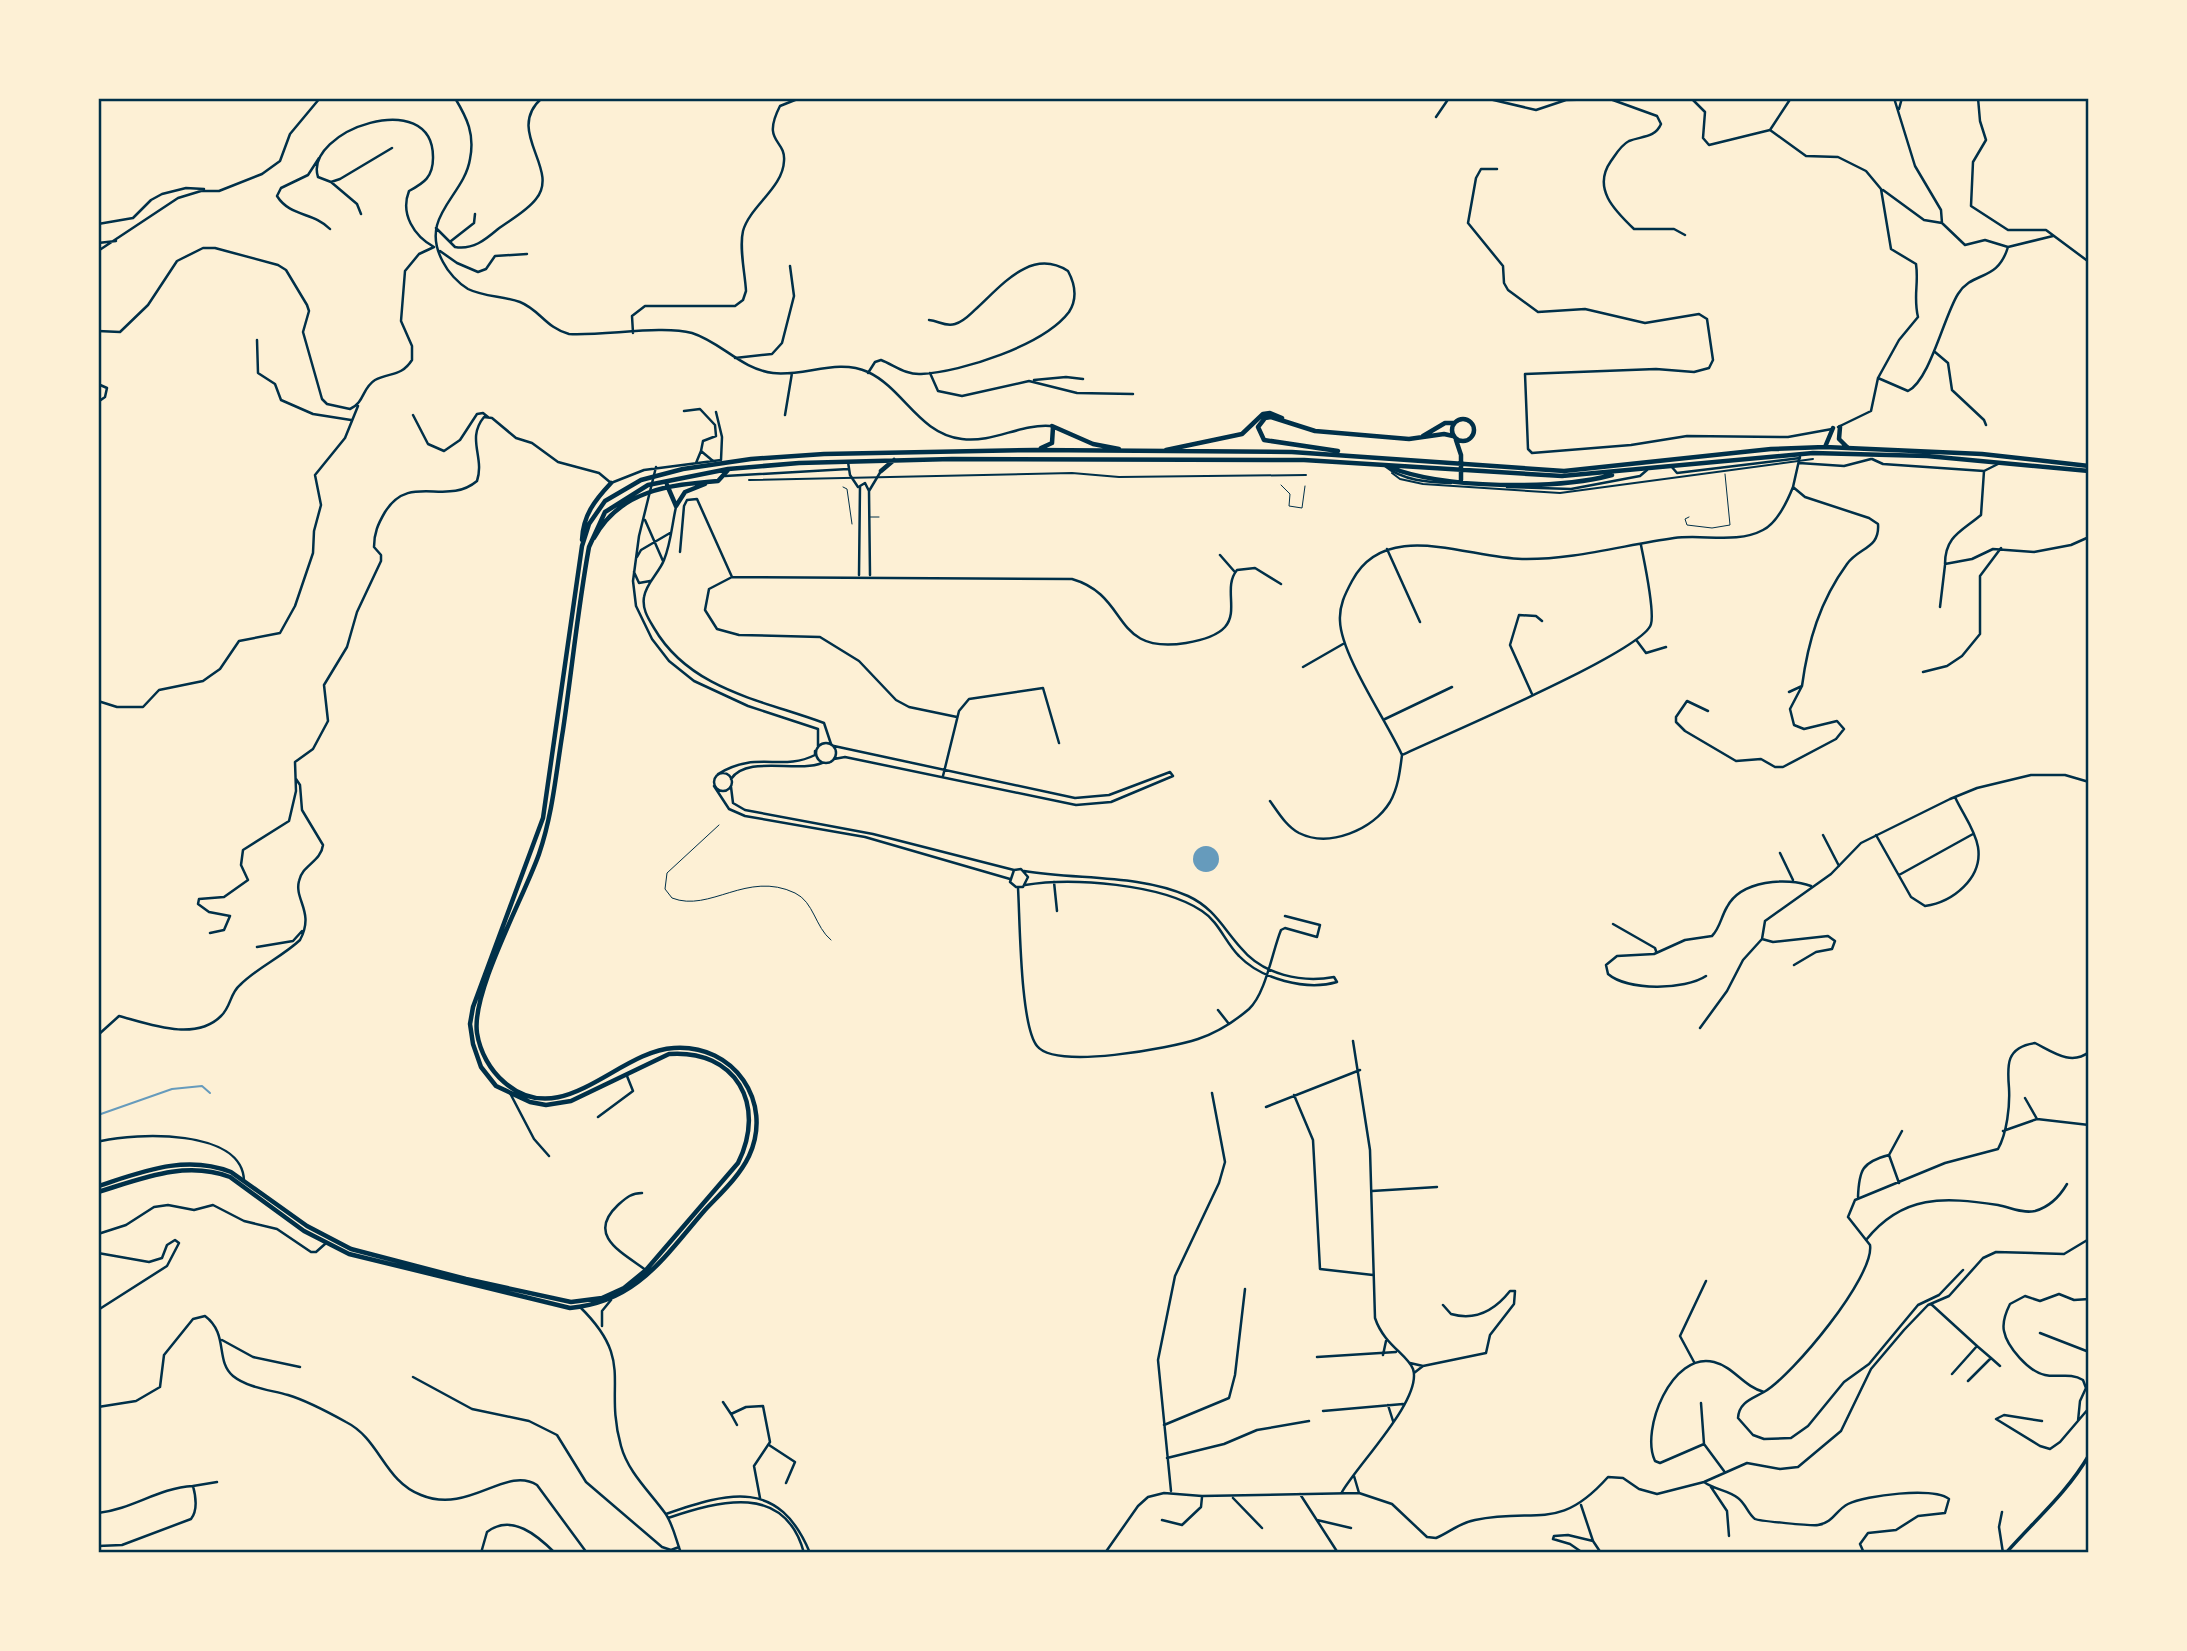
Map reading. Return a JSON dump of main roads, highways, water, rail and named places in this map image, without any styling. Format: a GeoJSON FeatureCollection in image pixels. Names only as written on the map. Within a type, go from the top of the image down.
{"type":"FeatureCollection","features":[{"type":"Feature","properties":{"kind":"main road"},"geometry":{"type":"LineString","coordinates":[[1035,450],[1052,443],[1055,433],[1052,426],[1093,444],[1140,452],[1184,448],[1242,434],[1263,414],[1270,413],[1315,431],[1419,438],[1437,434],[1469,439]]}},
{"type":"Feature","properties":{"kind":"main road"},"geometry":{"type":"LineString","coordinates":[[1289,422],[1265,418],[1258,427],[1259,435],[1272,442],[1475,467],[1564,471],[1771,449],[1848,447],[1982,454],[2089,468]]}},
{"type":"Feature","properties":{"kind":"main road"},"geometry":{"type":"LineString","coordinates":[[1419,438],[1445,423],[1463,419],[1472,424],[1473,434],[1461,455]]}},
{"type":"Feature","properties":{"kind":"main road"},"geometry":{"type":"LineString","coordinates":[[1454,423],[1454,438],[1461,455],[1461,480]]}},
{"type":"Feature","properties":{"kind":"main road"},"geometry":{"type":"LineString","coordinates":[[1840,427],[1839,439],[1848,447]]}},
{"type":"Feature","properties":{"kind":"main road"},"geometry":{"type":"LineString","coordinates":[[1825,447],[1833,429]]}},
{"type":"Feature","properties":{"kind":"main road"},"geometry":{"type":"LineString","coordinates":[[721,460],[824,454],[1035,450],[1377,456]]}},
{"type":"Feature","properties":{"kind":"main road"},"geometry":{"type":"LineString","coordinates":[[1382,464],[1401,472],[1461,480],[1539,485],[1722,460],[1927,456],[2089,468]]}},
{"type":"Feature","properties":{"kind":"main road"},"geometry":{"type":"LineString","coordinates":[[582,545],[597,511],[605,501],[627,487],[682,469],[751,459]]}},
{"type":"Feature","properties":{"kind":"main road"},"geometry":{"type":"LineString","coordinates":[[98,1192],[164,1172],[217,1172],[230,1177],[325,1244],[349,1254],[560,1307],[580,1307],[611,1300],[628,1292],[652,1272],[742,1168],[756,1135],[757,1123],[749,1088],[738,1070],[729,1062],[702,1050],[670,1048],[650,1053],[570,1095],[547,1099],[532,1097],[508,1086],[488,1064],[477,1032],[479,1008],[539,854],[555,792],[589,547],[605,512],[636,490],[664,479],[728,469],[895,460],[1304,460],[1532,476],[1623,472]]}},
{"type":"Feature","properties":{"kind":"main road"},"geometry":{"type":"LineString","coordinates":[[879,473],[895,460]]}},
{"type":"Feature","properties":{"kind":"main road"},"geometry":{"type":"LineString","coordinates":[[667,485],[676,506],[685,492],[718,481],[725,476],[728,469]]}},
{"type":"Feature","properties":{"kind":"main road"},"geometry":{"type":"LineString","coordinates":[[589,547],[609,517],[645,492],[667,485],[718,481]]}},
{"type":"Feature","properties":{"kind":"main road"},"geometry":{"type":"LineString","coordinates":[[98,1186],[162,1166],[191,1163],[217,1166],[244,1181],[307,1226],[351,1249],[561,1301],[602,1298],[624,1288],[646,1270],[738,1163],[749,1132],[746,1097],[731,1073],[698,1055],[669,1054],[571,1101],[538,1104],[511,1095],[496,1086],[481,1067],[473,1044],[471,1016],[543,818],[584,520],[590,508],[611,483]]}},
{"type":"Feature","properties":{"kind":"water"},"geometry":{"type":"Polygon","coordinates":[[[1206,846],[1215,850],[1219,859],[1215,868],[1206,872],[1197,868],[1193,859],[1197,850],[1206,846]]]}},
{"type":"Feature","properties":{"kind":"waterway"},"geometry":{"type":"LineString","coordinates":[[98,1115],[172,1089],[202,1086],[210,1093]]}}]}
